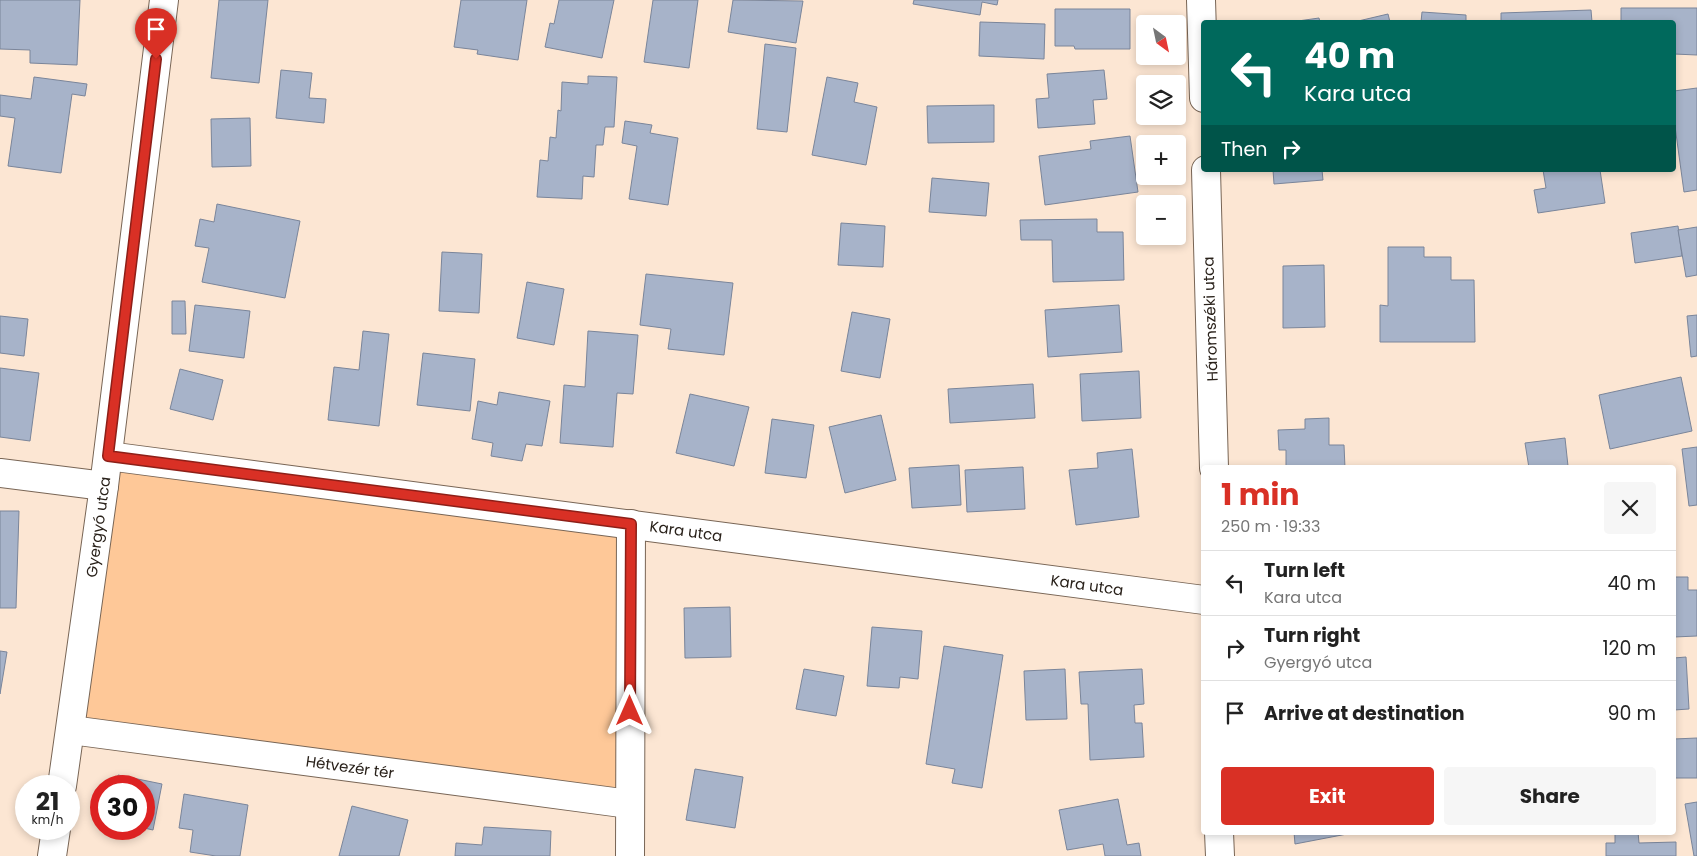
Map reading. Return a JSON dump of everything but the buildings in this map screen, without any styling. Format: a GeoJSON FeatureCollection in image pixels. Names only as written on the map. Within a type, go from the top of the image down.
{"type":"FeatureCollection","features":[{"type":"Feature","properties":{"kind":"street","name":"Gyergyó utca"},"geometry":{"type":"LineString","coordinates":[[64,775],[108,456],[164,0]]}},
{"type":"Feature","properties":{"kind":"street"},"geometry":{"type":"LineString","coordinates":[[1201,0],[1202,20]]}},
{"type":"Feature","properties":{"kind":"street","name":"Háromszéki utca"},"geometry":{"type":"LineString","coordinates":[[1206,172],[1214,465]]}},
{"type":"Feature","properties":{"kind":"street","name":"Kara utca"},"geometry":{"type":"LineString","coordinates":[[108,456],[1201,600]]}},
{"type":"Feature","properties":{"kind":"street"},"geometry":{"type":"LineString","coordinates":[[0,473],[104,486]]}},
{"type":"Feature","properties":{"kind":"street"},"geometry":{"type":"LineString","coordinates":[[630,856],[631,524]]}},
{"type":"Feature","properties":{"kind":"street","name":"Hétvezér tér"},"geometry":{"type":"LineString","coordinates":[[71,730],[629,804]]}},
{"type":"Feature","properties":{"kind":"street"},"geometry":{"type":"LineString","coordinates":[[1219,835],[1220,856]]}},
{"type":"Feature","properties":{"kind":"street"},"geometry":{"type":"LineString","coordinates":[[52,856],[54,840]]}},
{"type":"Feature","properties":{"kind":"shaded area"},"geometry":{"type":"Polygon","coordinates":[[[108,456],[631,524],[629,804],[71,730],[108,456]]]}},
{"type":"Feature","properties":{"kind":"route"},"geometry":{"type":"LineString","coordinates":[[156,59],[108,456],[631,524],[630,711]]}}]}
